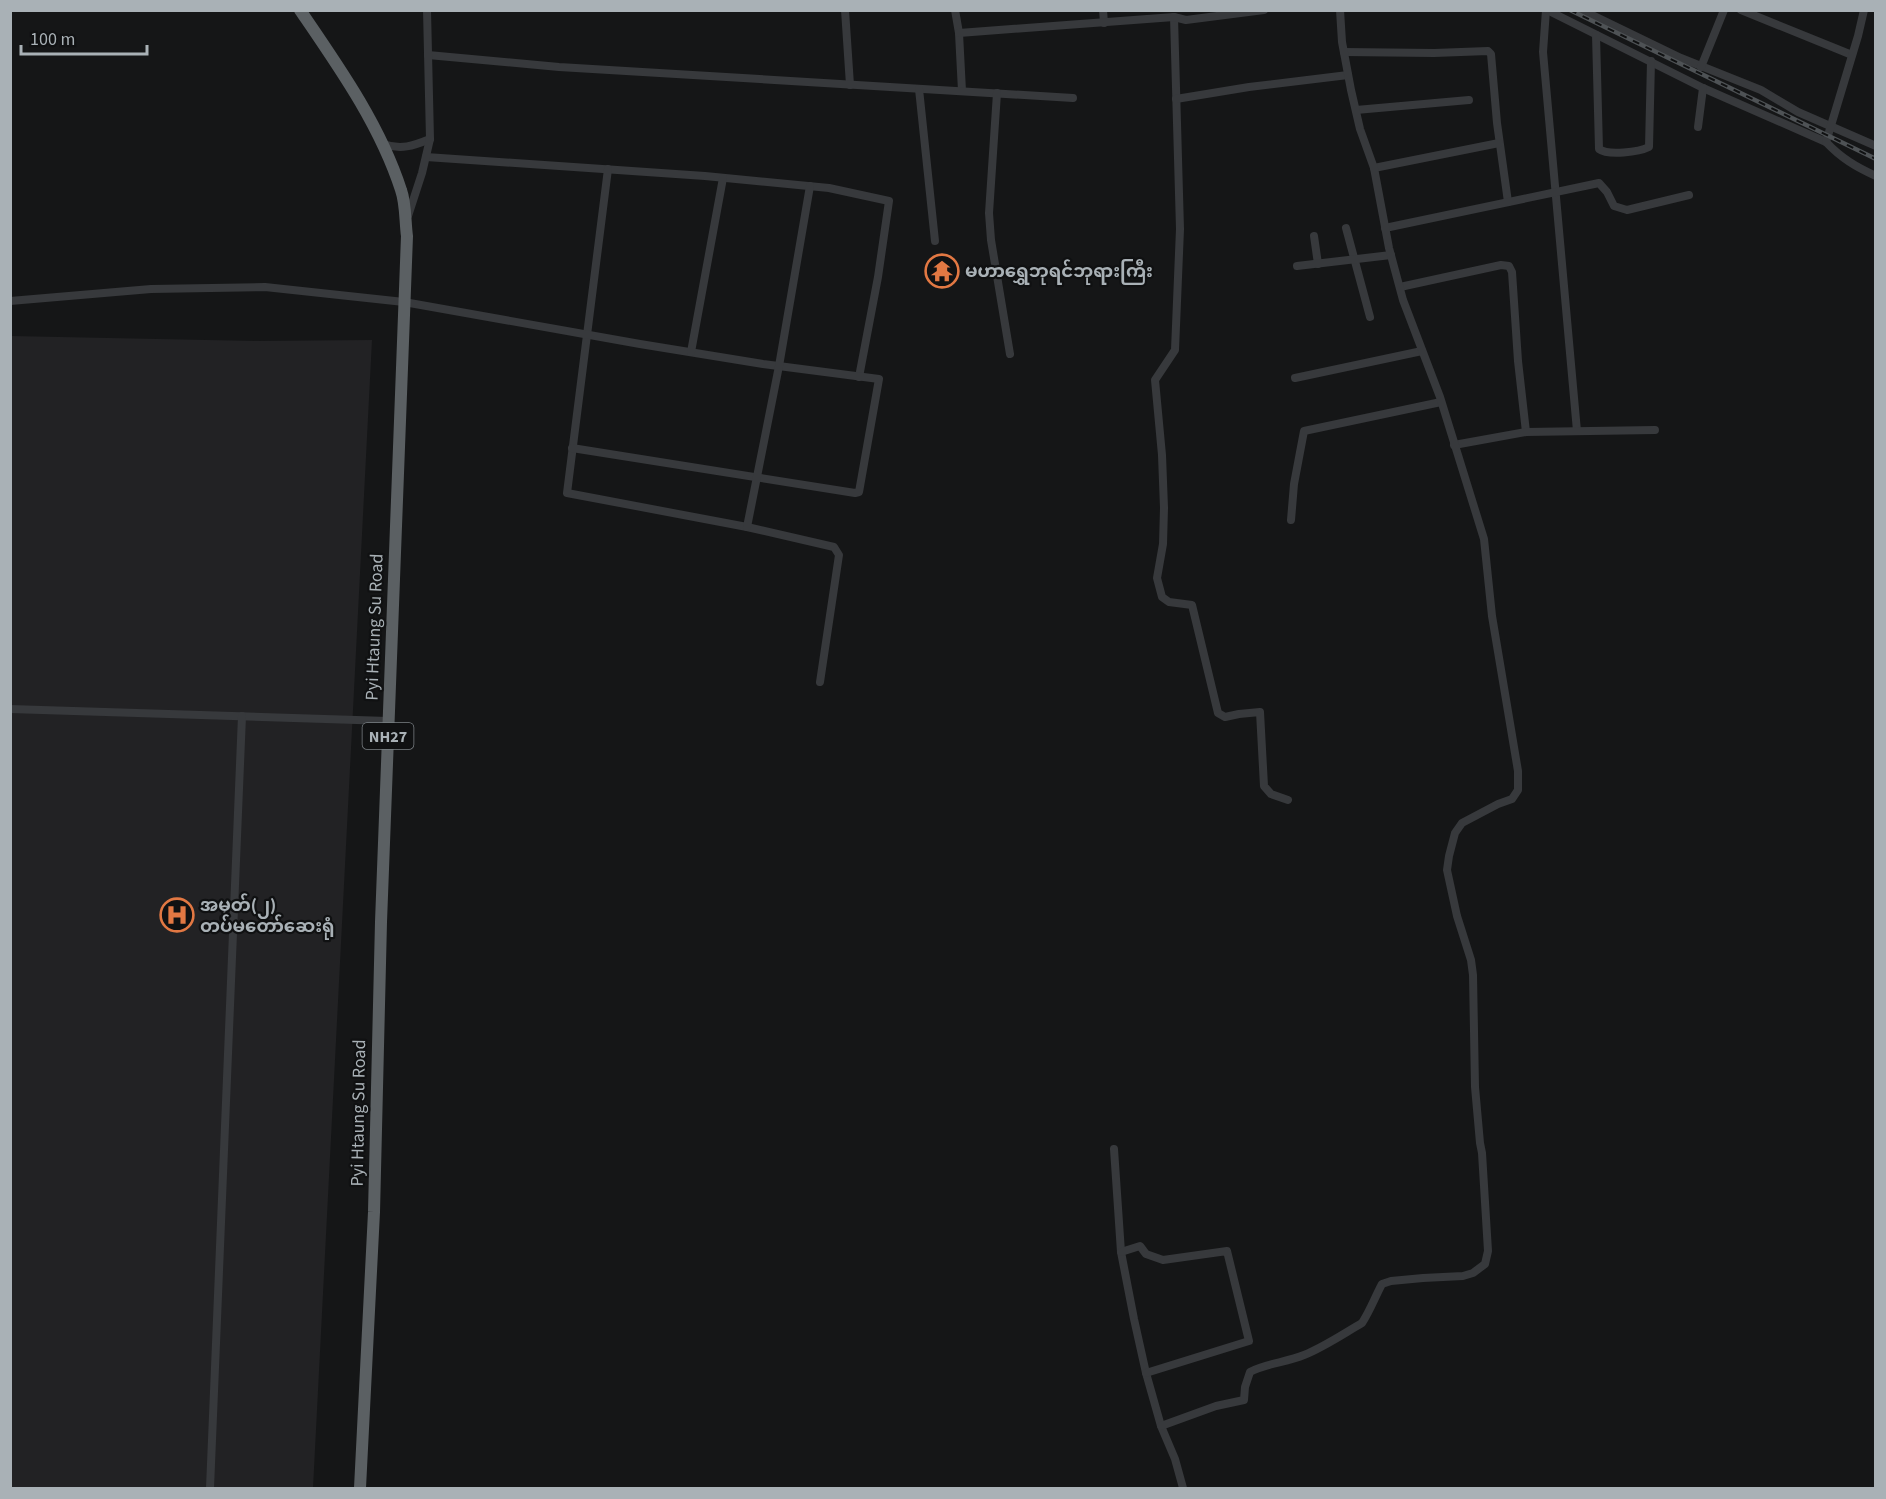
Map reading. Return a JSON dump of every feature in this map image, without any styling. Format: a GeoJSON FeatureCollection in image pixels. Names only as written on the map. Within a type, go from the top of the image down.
{"type":"FeatureCollection","features":[{"type":"Feature","properties":{"kind":"highway","name":"Pyi Htaung Su Road"},"geometry":{"type":"LineString","coordinates":[[300,10],[335,61],[376,129],[402,192],[407,236],[381,922],[374,1212],[360,1488]]}},
{"type":"Feature","properties":{"kind":"street"},"geometry":{"type":"LineString","coordinates":[[405,222],[422,174],[430,139],[427,10]]}},
{"type":"Feature","properties":{"kind":"street"},"geometry":{"type":"LineString","coordinates":[[845,10],[850,86]]}},
{"type":"Feature","properties":{"kind":"street"},"geometry":{"type":"LineString","coordinates":[[955,10],[959,33],[962,91]]}},
{"type":"Feature","properties":{"kind":"street"},"geometry":{"type":"LineString","coordinates":[[1103,10],[1104,23]]}},
{"type":"Feature","properties":{"kind":"street"},"geometry":{"type":"LineString","coordinates":[[959,33],[1174,17],[1186,20],[1264,10]]}},
{"type":"Feature","properties":{"kind":"street"},"geometry":{"type":"LineString","coordinates":[[1161,1426],[1216,1406],[1244,1400],[1250,1372],[1256,1368],[1274,1365],[1303,1355],[1362,1323],[1382,1284],[1391,1281],[1463,1276],[1473,1273],[1485,1264],[1488,1245],[1475,1087],[1473,975],[1447,870],[1455,833],[1462,823],[1512,799],[1518,790],[1518,771],[1492,616],[1484,539],[1391,255],[1374,168],[1360,129],[1348,75],[1340,10]]}},
{"type":"Feature","properties":{"kind":"street"},"geometry":{"type":"LineString","coordinates":[[1577,431],[1543,52],[1546,10],[1703,88],[1826,142],[1835,153],[1852,165],[1875,176]]}},
{"type":"Feature","properties":{"kind":"street"},"geometry":{"type":"LineString","coordinates":[[1582,10],[1701,67],[1761,90],[1798,112],[1875,146]]}},
{"type":"Feature","properties":{"kind":"street"},"geometry":{"type":"LineString","coordinates":[[1701,67],[1724,10]]}},
{"type":"Feature","properties":{"kind":"street"},"geometry":{"type":"LineString","coordinates":[[1740,10],[1852,55]]}},
{"type":"Feature","properties":{"kind":"street"},"geometry":{"type":"LineString","coordinates":[[1826,142],[1864,10]]}},
{"type":"Feature","properties":{"kind":"street"},"geometry":{"type":"LineString","coordinates":[[1174,17],[1180,229],[1178,306],[1175,350],[1155,380],[1164,508],[1163,544],[1157,578],[1162,597],[1169,602],[1192,605],[1218,713],[1225,717],[1260,712],[1264,786],[1270,794],[1288,800]]}},
{"type":"Feature","properties":{"kind":"street"},"geometry":{"type":"LineString","coordinates":[[1596,35],[1599,149],[1601,152],[1643,150],[1649,147],[1651,61]]}},
{"type":"Feature","properties":{"kind":"street"},"geometry":{"type":"LineString","coordinates":[[1344,52],[1488,51],[1491,54],[1499,143],[1508,202]]}},
{"type":"Feature","properties":{"kind":"street"},"geometry":{"type":"LineString","coordinates":[[428,55],[560,67],[1073,98]]}},
{"type":"Feature","properties":{"kind":"street"},"geometry":{"type":"LineString","coordinates":[[1176,99],[1348,75]]}},
{"type":"Feature","properties":{"kind":"street"},"geometry":{"type":"LineString","coordinates":[[1698,127],[1703,88]]}},
{"type":"Feature","properties":{"kind":"street"},"geometry":{"type":"LineString","coordinates":[[919,89],[935,241]]}},
{"type":"Feature","properties":{"kind":"street"},"geometry":{"type":"LineString","coordinates":[[997,93],[989,213],[991,240],[1010,354]]}},
{"type":"Feature","properties":{"kind":"street"},"geometry":{"type":"LineString","coordinates":[[1356,110],[1469,100]]}},
{"type":"Feature","properties":{"kind":"street"},"geometry":{"type":"LineString","coordinates":[[382,144],[402,148],[430,139]]}},
{"type":"Feature","properties":{"kind":"street"},"geometry":{"type":"LineString","coordinates":[[1374,168],[1499,143]]}},
{"type":"Feature","properties":{"kind":"street"},"geometry":{"type":"LineString","coordinates":[[426,157],[810,186],[889,201],[878,277],[859,377]]}},
{"type":"Feature","properties":{"kind":"street"},"geometry":{"type":"LineString","coordinates":[[608,169],[567,493],[747,527],[834,548],[839,555],[820,682]]}},
{"type":"Feature","properties":{"kind":"street"},"geometry":{"type":"LineString","coordinates":[[691,352],[723,178]]}},
{"type":"Feature","properties":{"kind":"street"},"geometry":{"type":"LineString","coordinates":[[1385,228],[1599,183],[1614,206],[1627,210],[1689,195]]}},
{"type":"Feature","properties":{"kind":"street"},"geometry":{"type":"LineString","coordinates":[[747,527],[779,366],[810,186]]}},
{"type":"Feature","properties":{"kind":"street"},"geometry":{"type":"LineString","coordinates":[[1346,228],[1370,318]]}},
{"type":"Feature","properties":{"kind":"street"},"geometry":{"type":"LineString","coordinates":[[1314,236],[1318,264]]}},
{"type":"Feature","properties":{"kind":"street"},"geometry":{"type":"LineString","coordinates":[[1297,266],[1391,255]]}},
{"type":"Feature","properties":{"kind":"street"},"geometry":{"type":"LineString","coordinates":[[1400,287],[1501,265],[1509,266],[1512,272],[1526,432]]}},
{"type":"Feature","properties":{"kind":"street"},"geometry":{"type":"LineString","coordinates":[[10,301],[151,289],[266,287],[404,302],[691,352],[879,380],[859,492],[855,493],[572,448]]}},
{"type":"Feature","properties":{"kind":"street"},"geometry":{"type":"LineString","coordinates":[[1295,378],[1422,351]]}},
{"type":"Feature","properties":{"kind":"street"},"geometry":{"type":"LineString","coordinates":[[1291,520],[1294,484],[1304,431],[1441,402]]}},
{"type":"Feature","properties":{"kind":"street"},"geometry":{"type":"LineString","coordinates":[[1454,445],[1526,432],[1655,430]]}},
{"type":"Feature","properties":{"kind":"street"},"geometry":{"type":"LineString","coordinates":[[10,708],[388,721]]}},
{"type":"Feature","properties":{"kind":"street"},"geometry":{"type":"LineString","coordinates":[[210,1488],[242,716]]}},
{"type":"Feature","properties":{"kind":"street"},"geometry":{"type":"LineString","coordinates":[[1114,1149],[1121,1252],[1146,1373],[1161,1426],[1175,1459],[1183,1488]]}},
{"type":"Feature","properties":{"kind":"street"},"geometry":{"type":"LineString","coordinates":[[1121,1252],[1140,1246],[1146,1254],[1163,1260],[1227,1251],[1249,1341],[1146,1373]]}},
{"type":"Feature","properties":{"kind":"shaded area","name":"အမှတ်(၂) တပ်မတော်ဆေးရုံ"},"geometry":{"type":"Polygon","coordinates":[[[11,336],[258,341],[372,340],[313,1488],[11,1488],[11,336]]]}},
{"type":"Feature","properties":{"kind":"railway"},"geometry":{"type":"LineString","coordinates":[[1570,10],[1876,159]]}},
{"type":"Feature","properties":{"kind":"place","name":"မဟာရွှေဘုရင်ဘုရားကြီး"},"geometry":{"type":"Point","coordinates":[942,271]}},
{"type":"Feature","properties":{"kind":"place","name":"အမှတ်(၂) တပ်မတော်ဆေးရုံ"},"geometry":{"type":"Point","coordinates":[177,915]}}]}
